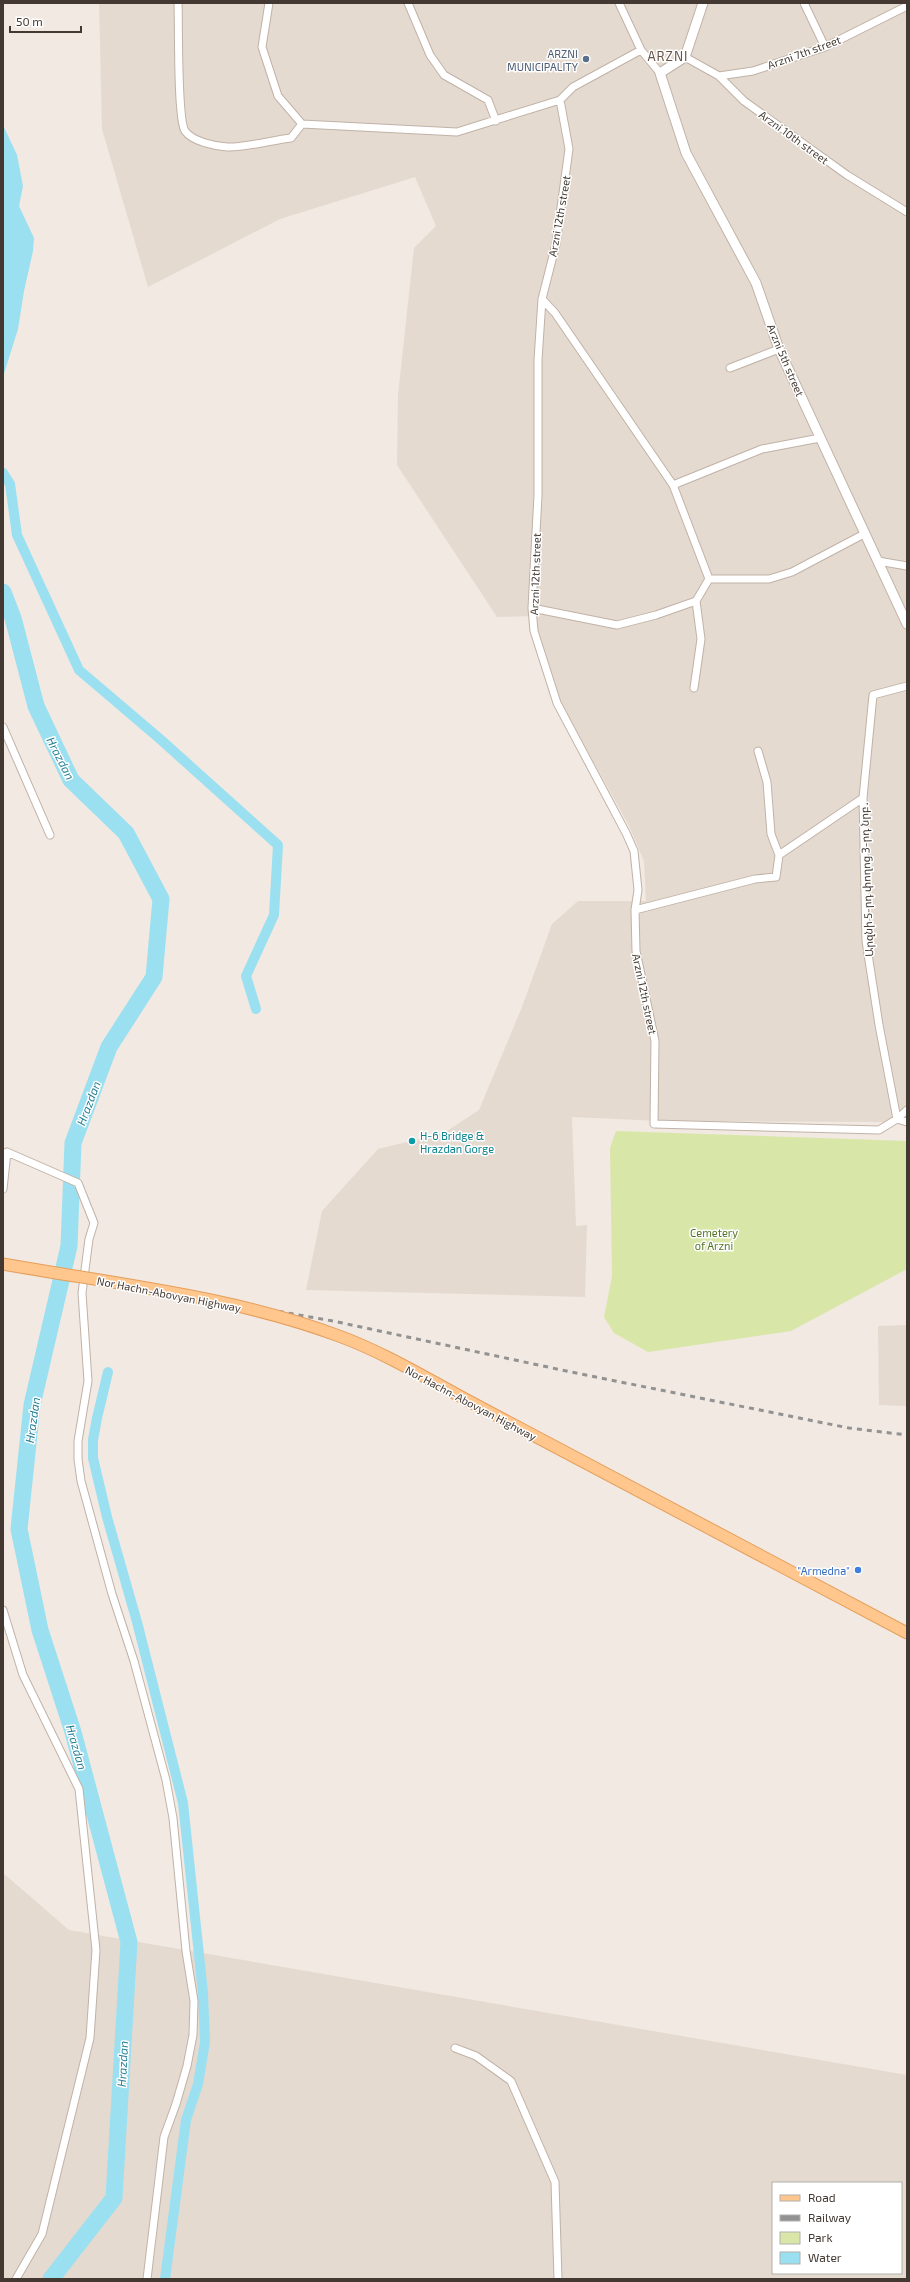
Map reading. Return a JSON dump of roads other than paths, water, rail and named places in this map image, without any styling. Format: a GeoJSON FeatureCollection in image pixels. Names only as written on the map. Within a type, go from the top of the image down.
{"type":"FeatureCollection","features":[{"type":"Feature","properties":{"kind":"main road","name":"Nor Hachn-Abovyan Highway"},"geometry":{"type":"LineString","coordinates":[[3,1264],[218,1301],[339,1336],[375,1351],[907,1633]]}},
{"type":"Feature","properties":{"kind":"street"},"geometry":{"type":"LineString","coordinates":[[178,3],[180,102],[182,123],[186,132],[200,142],[228,147],[291,138],[302,124]]}},
{"type":"Feature","properties":{"kind":"street"},"geometry":{"type":"LineString","coordinates":[[269,3],[262,47],[278,96],[302,124],[457,132],[560,100],[574,87],[641,50]]}},
{"type":"Feature","properties":{"kind":"street"},"geometry":{"type":"LineString","coordinates":[[408,3],[430,55],[444,75],[488,100],[496,121]]}},
{"type":"Feature","properties":{"kind":"street","name":"Arzni 5th street"},"geometry":{"type":"LineString","coordinates":[[619,3],[641,50],[660,73],[686,153],[756,283],[778,349],[907,624]]}},
{"type":"Feature","properties":{"kind":"street"},"geometry":{"type":"LineString","coordinates":[[660,73],[685,57],[703,3]]}},
{"type":"Feature","properties":{"kind":"street"},"geometry":{"type":"LineString","coordinates":[[804,3],[825,47]]}},
{"type":"Feature","properties":{"kind":"street","name":"Arzni 7th street"},"geometry":{"type":"LineString","coordinates":[[719,76],[753,71],[825,47],[907,6]]}},
{"type":"Feature","properties":{"kind":"street","name":"Arzni 10th street"},"geometry":{"type":"LineString","coordinates":[[685,57],[719,76],[744,101],[846,175],[907,212]]}},
{"type":"Feature","properties":{"kind":"street","name":"Arzni 12th street"},"geometry":{"type":"LineString","coordinates":[[560,100],[569,149],[556,244],[542,299],[538,360],[538,495],[532,608],[534,631],[557,703],[626,833],[634,851],[638,890],[635,910],[636,951],[655,1041],[654,1124],[879,1130],[897,1119]]}},
{"type":"Feature","properties":{"kind":"street"},"geometry":{"type":"LineString","coordinates":[[542,299],[555,313],[673,485],[709,579]]}},
{"type":"Feature","properties":{"kind":"street"},"geometry":{"type":"LineString","coordinates":[[730,368],[778,349]]}},
{"type":"Feature","properties":{"kind":"street"},"geometry":{"type":"LineString","coordinates":[[673,485],[762,449],[820,438]]}},
{"type":"Feature","properties":{"kind":"street"},"geometry":{"type":"LineString","coordinates":[[709,579],[769,579],[792,572],[864,534]]}},
{"type":"Feature","properties":{"kind":"street"},"geometry":{"type":"LineString","coordinates":[[878,561],[907,566]]}},
{"type":"Feature","properties":{"kind":"street"},"geometry":{"type":"LineString","coordinates":[[694,688],[701,639],[696,601],[709,579]]}},
{"type":"Feature","properties":{"kind":"street"},"geometry":{"type":"LineString","coordinates":[[532,608],[617,625],[656,615],[696,601]]}},
{"type":"Feature","properties":{"kind":"street","name":"Արզնի 5-րդ փողոց 3-րդ նրբ․"},"geometry":{"type":"LineString","coordinates":[[897,1119],[879,1025],[866,941],[862,798],[873,695],[907,686]]}},
{"type":"Feature","properties":{"kind":"street"},"geometry":{"type":"LineString","coordinates":[[3,727],[50,835]]}},
{"type":"Feature","properties":{"kind":"street"},"geometry":{"type":"LineString","coordinates":[[635,910],[755,879],[776,877],[779,855],[771,834],[767,782],[758,750]]}},
{"type":"Feature","properties":{"kind":"street"},"geometry":{"type":"LineString","coordinates":[[779,855],[862,798]]}},
{"type":"Feature","properties":{"kind":"street"},"geometry":{"type":"LineString","coordinates":[[897,1119],[907,1110]]}},
{"type":"Feature","properties":{"kind":"street"},"geometry":{"type":"LineString","coordinates":[[897,1119],[907,1122]]}},
{"type":"Feature","properties":{"kind":"street"},"geometry":{"type":"LineString","coordinates":[[3,1189],[7,1152],[78,1183],[94,1223],[88,1239],[82,1293],[88,1381],[78,1442],[81,1481],[112,1594],[134,1661],[166,1780],[174,1818],[186,1951],[194,2001],[193,2035],[176,2104],[164,2137],[147,2279]]}},
{"type":"Feature","properties":{"kind":"street"},"geometry":{"type":"LineString","coordinates":[[3,1610],[23,1675],[79,1789],[96,1950],[88,2046],[42,2234],[16,2279]]}},
{"type":"Feature","properties":{"kind":"street"},"geometry":{"type":"LineString","coordinates":[[455,2048],[476,2056],[511,2081],[555,2182],[558,2279]]}},
{"type":"Feature","properties":{"kind":"water"},"geometry":{"type":"Polygon","coordinates":[[[3,125],[17,155],[23,186],[19,206],[34,238],[33,251],[24,291],[18,329],[3,377],[3,125]]]}},
{"type":"Feature","properties":{"kind":"waterway"},"geometry":{"type":"LineString","coordinates":[[3,473],[10,484],[17,535],[79,670],[160,739],[278,845],[274,915],[246,976],[256,1009]]}},
{"type":"Feature","properties":{"kind":"waterway","name":"Hrazdan"},"geometry":{"type":"LineString","coordinates":[[3,592],[13,618],[36,706],[71,780],[126,833],[161,899],[154,977],[109,1047],[73,1143],[69,1246],[32,1405],[19,1529],[40,1630],[73,1732],[129,1942],[114,2198],[51,2279]]}},
{"type":"Feature","properties":{"kind":"waterway"},"geometry":{"type":"LineString","coordinates":[[108,1372],[93,1440],[93,1458],[107,1517],[137,1622],[183,1803],[203,1993],[205,2042],[198,2084],[186,2120],[165,2279]]}},
{"type":"Feature","properties":{"kind":"railway"},"geometry":{"type":"LineString","coordinates":[[3,1263],[333,1321],[571,1372],[849,1428],[907,1435]]}},
{"type":"Feature","properties":{"kind":"place","name":"ARZNI MUNICIPALITY"},"geometry":{"type":"Point","coordinates":[586,59]}},
{"type":"Feature","properties":{"kind":"place","name":"H-6 Bridge & Hrazdan Gorge"},"geometry":{"type":"Point","coordinates":[412,1141]}},
{"type":"Feature","properties":{"kind":"place","name":"\"Armedna\""},"geometry":{"type":"Point","coordinates":[858,1570]}},
{"type":"Feature","properties":{"kind":"district","name":"ARZNI"},"geometry":{"type":"Point","coordinates":[668,56]}},
{"type":"Feature","properties":{"kind":"park label","name":"Cemetery of Arzni"},"geometry":{"type":"Point","coordinates":[714,1238]}}]}
